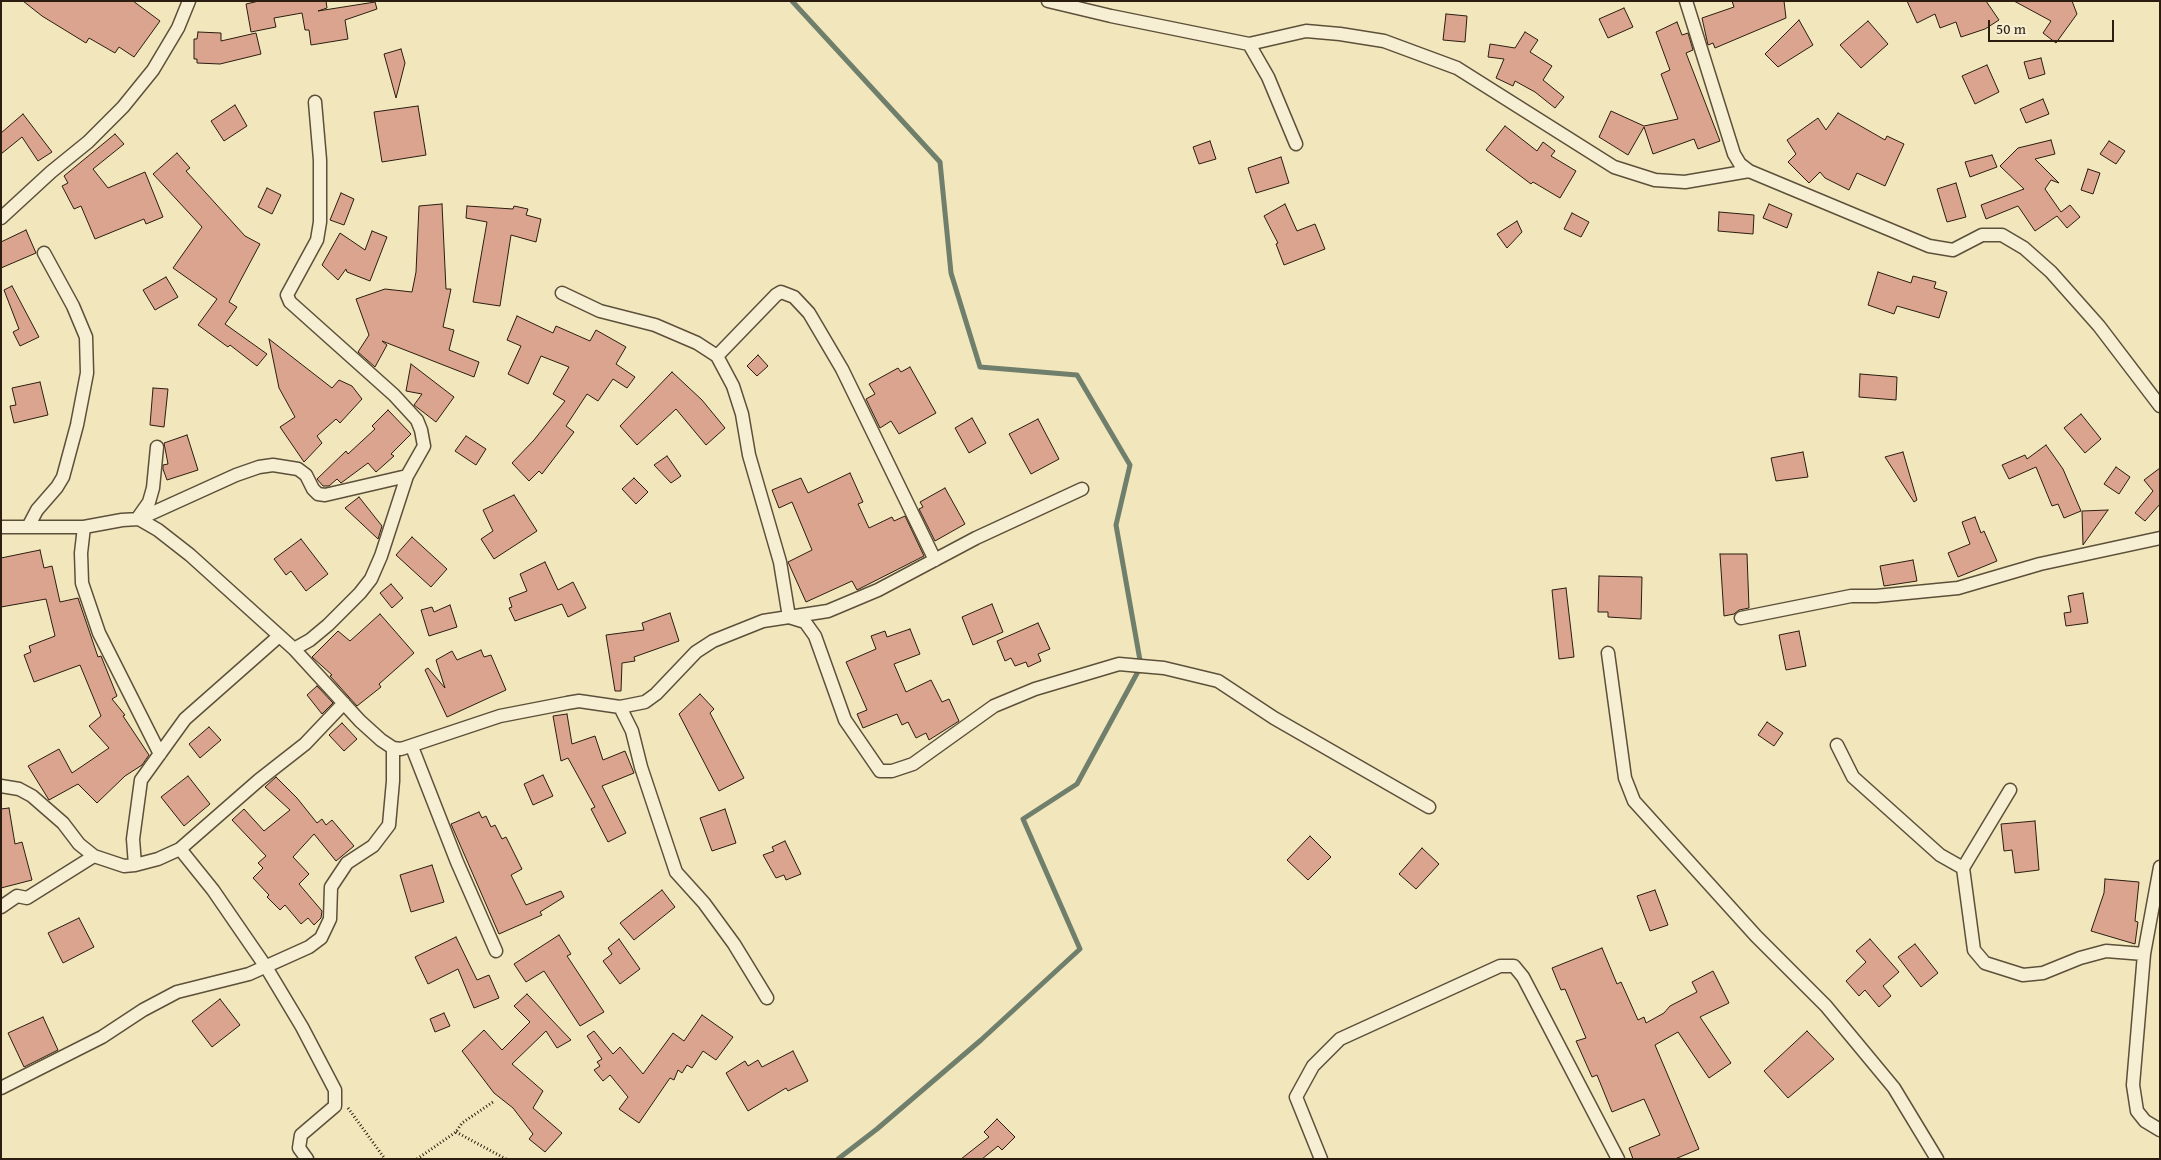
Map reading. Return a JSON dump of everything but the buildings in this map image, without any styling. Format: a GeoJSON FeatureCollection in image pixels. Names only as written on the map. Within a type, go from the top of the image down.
{"type":"FeatureCollection","features":[{"type":"Feature","properties":{"kind":"street"},"geometry":{"type":"LineString","coordinates":[[1,218],[51,172],[88,142],[123,107],[153,70],[178,28],[189,1]]}},
{"type":"Feature","properties":{"kind":"street"},"geometry":{"type":"LineString","coordinates":[[1048,1],[1110,16],[1249,44],[1306,31],[1384,41],[1457,68],[1614,167],[1655,180],[1685,182],[1749,171]]}},
{"type":"Feature","properties":{"kind":"street"},"geometry":{"type":"LineString","coordinates":[[1686,1],[1734,154],[1740,164],[1749,171],[1929,246],[1953,250],[1982,235],[2002,235],[2050,272],[2099,326],[2160,406]]}},
{"type":"Feature","properties":{"kind":"street"},"geometry":{"type":"LineString","coordinates":[[1249,44],[1268,77],[1296,144]]}},
{"type":"Feature","properties":{"kind":"street"},"geometry":{"type":"LineString","coordinates":[[294,649],[310,640],[328,625],[360,593],[371,578],[381,556],[407,476],[424,446],[417,420],[394,395],[290,302],[287,296],[317,240],[320,222],[320,160],[315,102]]}},
{"type":"Feature","properties":{"kind":"street"},"geometry":{"type":"LineString","coordinates":[[28,527],[37,510],[57,487],[62,477],[78,425],[87,374],[86,337],[73,306],[44,253]]}},
{"type":"Feature","properties":{"kind":"street"},"geometry":{"type":"LineString","coordinates":[[718,356],[776,295],[781,292],[794,297],[809,313],[842,370],[935,560]]}},
{"type":"Feature","properties":{"kind":"street"},"geometry":{"type":"LineString","coordinates":[[562,293],[600,311],[655,325],[697,343],[718,356],[733,386],[742,414],[749,455],[780,562],[789,617]]}},
{"type":"Feature","properties":{"kind":"street"},"geometry":{"type":"LineString","coordinates":[[138,520],[149,502],[153,488],[157,447]]}},
{"type":"Feature","properties":{"kind":"street"},"geometry":{"type":"LineString","coordinates":[[1,527],[84,527],[138,520],[236,475],[259,467],[273,465],[298,469],[306,475],[318,494],[326,495],[407,476]]}},
{"type":"Feature","properties":{"kind":"street"},"geometry":{"type":"LineString","coordinates":[[138,520],[158,530],[190,555],[278,637],[294,649],[344,703],[381,740],[393,748],[412,747],[432,738],[500,716],[567,703],[579,701],[620,707],[645,702],[656,694],[696,652],[714,641],[763,621],[828,611],[878,590],[1082,488]]}},
{"type":"Feature","properties":{"kind":"street"},"geometry":{"type":"LineString","coordinates":[[84,527],[81,553],[82,584],[99,633],[160,754]]}},
{"type":"Feature","properties":{"kind":"street"},"geometry":{"type":"LineString","coordinates":[[1740,618],[1851,596],[1885,596],[1958,588],[2040,564],[2160,538]]}},
{"type":"Feature","properties":{"kind":"street"},"geometry":{"type":"LineString","coordinates":[[789,617],[805,622],[815,636],[845,720],[880,771],[892,771],[913,764],[994,706],[1035,689],[1119,664],[1164,668],[1218,680],[1274,718],[1429,807]]}},
{"type":"Feature","properties":{"kind":"street"},"geometry":{"type":"LineString","coordinates":[[135,865],[133,839],[141,780],[185,719],[278,637]]}},
{"type":"Feature","properties":{"kind":"street"},"geometry":{"type":"LineString","coordinates":[[1608,653],[1625,778],[1634,801],[1756,936],[1826,1006],[1894,1088],[1937,1159]]}},
{"type":"Feature","properties":{"kind":"street"},"geometry":{"type":"LineString","coordinates":[[1,786],[19,789],[32,796],[63,823],[79,844],[94,856],[124,866],[158,860],[180,849],[252,786],[305,744],[344,703]]}},
{"type":"Feature","properties":{"kind":"street"},"geometry":{"type":"LineString","coordinates":[[620,707],[632,732],[641,767],[676,872],[704,903],[734,944],[767,998]]}},
{"type":"Feature","properties":{"kind":"street"},"geometry":{"type":"LineString","coordinates":[[1837,744],[1853,777],[1940,855],[1963,868]]}},
{"type":"Feature","properties":{"kind":"street"},"geometry":{"type":"LineString","coordinates":[[412,747],[457,862],[496,951]]}},
{"type":"Feature","properties":{"kind":"street"},"geometry":{"type":"LineString","coordinates":[[1,1088],[102,1037],[143,1010],[177,992],[249,974],[309,947],[321,938],[330,919],[331,887],[347,863],[373,846],[388,825],[394,781],[393,748]]}},
{"type":"Feature","properties":{"kind":"street"},"geometry":{"type":"LineString","coordinates":[[2010,790],[1963,868],[1974,950],[1985,963],[2023,975],[2043,973],[2080,958],[2106,952],[2144,954]]}},
{"type":"Feature","properties":{"kind":"street"},"geometry":{"type":"LineString","coordinates":[[180,849],[213,890],[266,967],[302,1027],[335,1090],[335,1106],[301,1135],[299,1148],[307,1159]]}},
{"type":"Feature","properties":{"kind":"street"},"geometry":{"type":"LineString","coordinates":[[1,907],[17,896],[27,898],[94,856]]}},
{"type":"Feature","properties":{"kind":"street"},"geometry":{"type":"LineString","coordinates":[[2160,866],[2144,954],[2133,1085],[2137,1111],[2145,1121],[2160,1130]]}},
{"type":"Feature","properties":{"kind":"street"},"geometry":{"type":"LineString","coordinates":[[1321,1159],[1296,1097],[1313,1066],[1340,1039],[1500,966],[1514,966],[1523,977],[1618,1159]]}},
{"type":"Feature","properties":{"kind":"path"},"geometry":{"type":"LineString","coordinates":[[335,1090],[385,1159]]}},
{"type":"Feature","properties":{"kind":"path"},"geometry":{"type":"LineString","coordinates":[[416,1159],[456,1132],[462,1123],[493,1102]]}},
{"type":"Feature","properties":{"kind":"path"},"geometry":{"type":"LineString","coordinates":[[456,1132],[506,1159]]}},
{"type":"Feature","properties":{"kind":"waterway"},"geometry":{"type":"LineString","coordinates":[[792,1],[940,162],[951,273],[980,367],[1077,375],[1130,465],[1116,525],[1141,666],[1077,784],[1023,819],[1080,949],[981,1040],[877,1129],[838,1159]]}}]}
